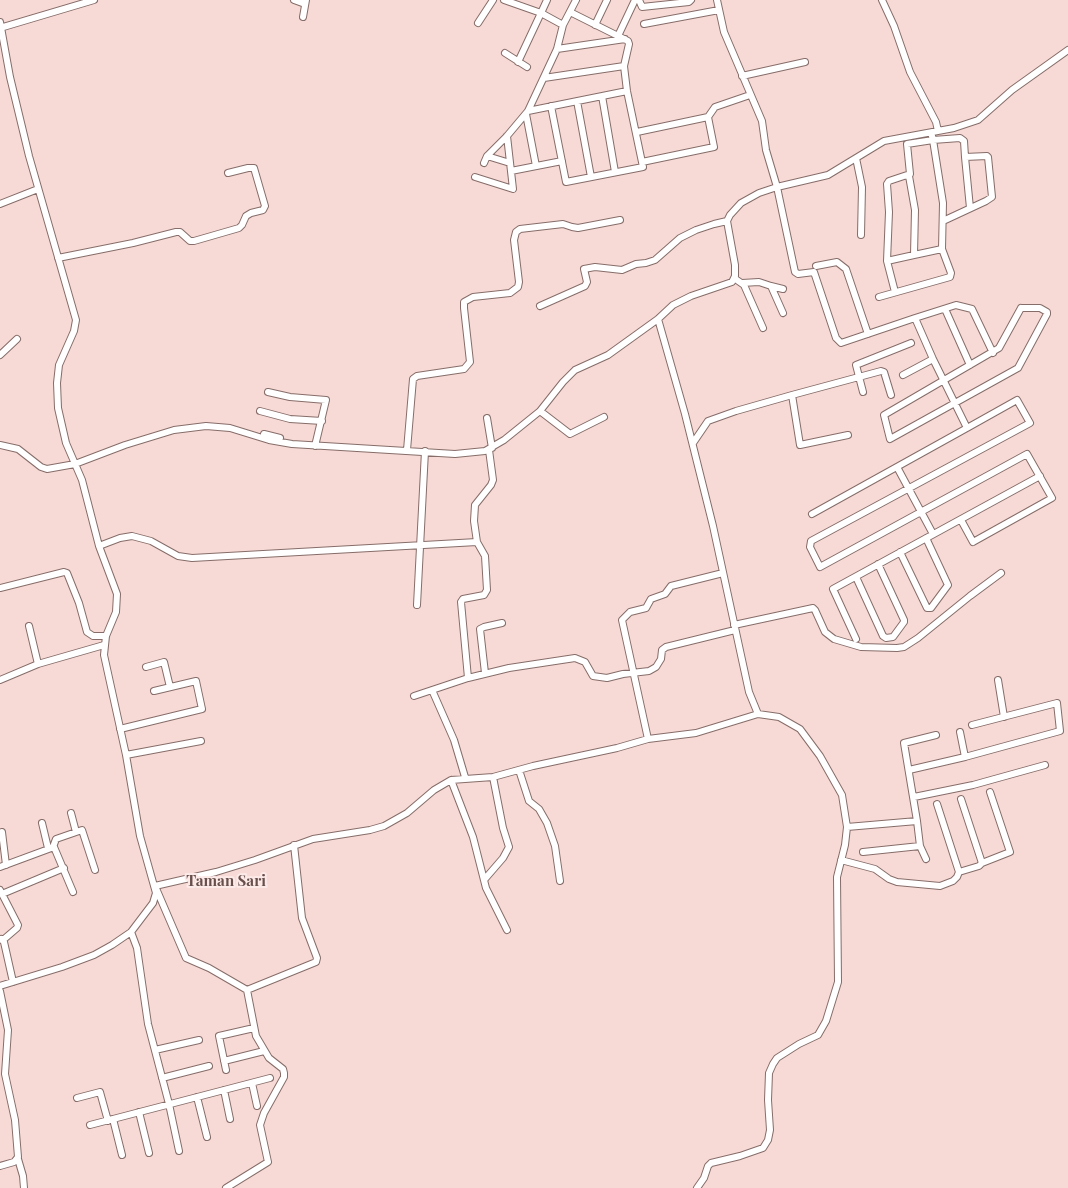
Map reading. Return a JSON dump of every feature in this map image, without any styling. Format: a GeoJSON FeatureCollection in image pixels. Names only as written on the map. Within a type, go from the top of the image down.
{"type":"FeatureCollection","features":[{"type":"Feature","properties":{"kind":"street"},"geometry":{"type":"LineString","coordinates":[[94,0],[0,26],[10,77],[38,188],[76,320],[74,331],[59,365],[57,395],[62,430],[82,480],[98,546],[116,589],[118,599],[114,619],[104,645],[105,659],[126,755],[145,861],[186,958],[247,990],[256,1036],[269,1058],[283,1069],[285,1074],[264,1113],[260,1125],[268,1162],[226,1188]]}},
{"type":"Feature","properties":{"kind":"street"},"geometry":{"type":"LineString","coordinates":[[294,0],[306,2],[303,17]]}},
{"type":"Feature","properties":{"kind":"street"},"geometry":{"type":"LineString","coordinates":[[478,23],[494,0]]}},
{"type":"Feature","properties":{"kind":"street"},"geometry":{"type":"LineString","coordinates":[[504,0],[541,13],[563,25]]}},
{"type":"Feature","properties":{"kind":"street"},"geometry":{"type":"LineString","coordinates":[[518,62],[547,0]]}},
{"type":"Feature","properties":{"kind":"street"},"geometry":{"type":"LineString","coordinates":[[484,163],[487,156],[527,112],[557,49],[563,25],[576,0]]}},
{"type":"Feature","properties":{"kind":"street"},"geometry":{"type":"LineString","coordinates":[[595,24],[607,0]]}},
{"type":"Feature","properties":{"kind":"street"},"geometry":{"type":"LineString","coordinates":[[622,37],[635,0]]}},
{"type":"Feature","properties":{"kind":"street"},"geometry":{"type":"LineString","coordinates":[[639,0],[642,7],[666,2],[689,2],[691,0]]}},
{"type":"Feature","properties":{"kind":"street"},"geometry":{"type":"LineString","coordinates":[[717,0],[724,32],[762,120],[766,150],[777,187],[795,272],[798,274],[814,272],[836,338],[842,343],[956,305],[972,309],[993,353]]}},
{"type":"Feature","properties":{"kind":"street"},"geometry":{"type":"LineString","coordinates":[[879,297],[950,277],[951,274],[942,249],[942,203],[933,140],[936,122],[910,72],[894,26],[882,0]]}},
{"type":"Feature","properties":{"kind":"street"},"geometry":{"type":"LineString","coordinates":[[644,24],[719,10]]}},
{"type":"Feature","properties":{"kind":"street"},"geometry":{"type":"LineString","coordinates":[[552,106],[566,182],[643,167],[627,91],[624,66],[629,44],[622,37],[570,12]]}},
{"type":"Feature","properties":{"kind":"street"},"geometry":{"type":"LineString","coordinates":[[557,49],[622,37]]}},
{"type":"Feature","properties":{"kind":"street"},"geometry":{"type":"LineString","coordinates":[[0,445],[18,449],[44,469],[76,464],[160,434],[195,427],[216,426],[230,428],[279,442],[455,454],[478,453],[490,449],[540,411],[575,370],[608,355],[658,320],[673,305],[691,296],[728,285],[732,282],[735,265],[727,222],[730,215],[741,203],[759,193],[777,187],[828,175],[884,141],[954,128],[978,120],[1012,90],[1068,50]]}},
{"type":"Feature","properties":{"kind":"street"},"geometry":{"type":"LineString","coordinates":[[505,53],[526,67]]}},
{"type":"Feature","properties":{"kind":"street"},"geometry":{"type":"LineString","coordinates":[[742,76],[805,62]]}},
{"type":"Feature","properties":{"kind":"street"},"geometry":{"type":"LineString","coordinates":[[544,78],[624,66]]}},
{"type":"Feature","properties":{"kind":"street"},"geometry":{"type":"LineString","coordinates":[[527,112],[627,91]]}},
{"type":"Feature","properties":{"kind":"street"},"geometry":{"type":"LineString","coordinates":[[637,132],[708,117],[715,107],[750,95]]}},
{"type":"Feature","properties":{"kind":"street"},"geometry":{"type":"LineString","coordinates":[[602,96],[615,172]]}},
{"type":"Feature","properties":{"kind":"street"},"geometry":{"type":"LineString","coordinates":[[576,102],[591,177]]}},
{"type":"Feature","properties":{"kind":"street"},"geometry":{"type":"LineString","coordinates":[[527,112],[536,166]]}},
{"type":"Feature","properties":{"kind":"street"},"geometry":{"type":"LineString","coordinates":[[642,162],[714,146],[708,117]]}},
{"type":"Feature","properties":{"kind":"street"},"geometry":{"type":"LineString","coordinates":[[475,177],[513,189],[507,136]]}},
{"type":"Feature","properties":{"kind":"street"},"geometry":{"type":"LineString","coordinates":[[914,255],[915,210],[909,176],[907,144],[933,140],[963,139],[970,208]]}},
{"type":"Feature","properties":{"kind":"street"},"geometry":{"type":"LineString","coordinates":[[487,156],[510,163]]}},
{"type":"Feature","properties":{"kind":"street"},"geometry":{"type":"LineString","coordinates":[[943,221],[992,197],[990,160],[986,156],[965,157]]}},
{"type":"Feature","properties":{"kind":"street"},"geometry":{"type":"LineString","coordinates":[[856,158],[862,187],[861,235]]}},
{"type":"Feature","properties":{"kind":"street"},"geometry":{"type":"LineString","coordinates":[[511,171],[562,161]]}},
{"type":"Feature","properties":{"kind":"street"},"geometry":{"type":"LineString","coordinates":[[58,258],[176,232],[180,232],[194,241],[239,228],[242,226],[246,216],[263,210],[265,206],[254,168],[228,173]]}},
{"type":"Feature","properties":{"kind":"street"},"geometry":{"type":"LineString","coordinates":[[895,292],[887,262],[889,212],[887,184],[889,181],[909,176]]}},
{"type":"Feature","properties":{"kind":"street"},"geometry":{"type":"LineString","coordinates":[[0,204],[38,188]]}},
{"type":"Feature","properties":{"kind":"street"},"geometry":{"type":"LineString","coordinates":[[407,450],[413,379],[417,376],[464,369],[470,362],[464,302],[473,296],[510,292],[518,287],[514,240],[516,232],[520,229],[563,224],[578,228],[620,220]]}},
{"type":"Feature","properties":{"kind":"street"},"geometry":{"type":"LineString","coordinates":[[540,306],[585,286],[584,269],[595,266],[622,270],[636,264],[646,263],[655,260],[680,238],[696,230],[727,222]]}},
{"type":"Feature","properties":{"kind":"street"},"geometry":{"type":"LineString","coordinates":[[887,262],[942,249]]}},
{"type":"Feature","properties":{"kind":"street"},"geometry":{"type":"LineString","coordinates":[[816,266],[837,262],[846,270],[868,334]]}},
{"type":"Feature","properties":{"kind":"street"},"geometry":{"type":"LineString","coordinates":[[734,278],[742,283],[763,328]]}},
{"type":"Feature","properties":{"kind":"street"},"geometry":{"type":"LineString","coordinates":[[742,283],[759,282],[783,289]]}},
{"type":"Feature","properties":{"kind":"street"},"geometry":{"type":"LineString","coordinates":[[771,286],[783,313]]}},
{"type":"Feature","properties":{"kind":"street"},"geometry":{"type":"LineString","coordinates":[[1021,308],[1040,308],[1047,312],[1018,368],[1012,373],[890,439],[884,415],[993,353],[999,348],[1021,308]]}},
{"type":"Feature","properties":{"kind":"street"},"geometry":{"type":"LineString","coordinates":[[945,309],[970,365]]}},
{"type":"Feature","properties":{"kind":"street"},"geometry":{"type":"LineString","coordinates":[[915,318],[967,428]]}},
{"type":"Feature","properties":{"kind":"street"},"geometry":{"type":"LineString","coordinates":[[658,320],[693,443],[749,692],[758,714]]}},
{"type":"Feature","properties":{"kind":"street"},"geometry":{"type":"LineString","coordinates":[[0,355],[17,338]]}},
{"type":"Feature","properties":{"kind":"street"},"geometry":{"type":"LineString","coordinates":[[863,392],[855,367],[857,364],[911,343]]}},
{"type":"Feature","properties":{"kind":"street"},"geometry":{"type":"LineString","coordinates":[[903,375],[933,359]]}},
{"type":"Feature","properties":{"kind":"street"},"geometry":{"type":"LineString","coordinates":[[693,443],[708,421],[736,411],[883,371],[892,395]]}},
{"type":"Feature","properties":{"kind":"street"},"geometry":{"type":"LineString","coordinates":[[268,392],[290,397],[325,399],[316,444]]}},
{"type":"Feature","properties":{"kind":"street"},"geometry":{"type":"LineString","coordinates":[[792,396],[800,445],[848,435]]}},
{"type":"Feature","properties":{"kind":"street"},"geometry":{"type":"LineString","coordinates":[[812,514],[1017,400],[1030,423],[811,542],[810,546],[820,567],[1027,454],[1052,498],[973,542],[961,520]]}},
{"type":"Feature","properties":{"kind":"street"},"geometry":{"type":"LineString","coordinates":[[260,411],[290,419],[322,421]]}},
{"type":"Feature","properties":{"kind":"street"},"geometry":{"type":"LineString","coordinates":[[540,411],[570,434],[604,417]]}},
{"type":"Feature","properties":{"kind":"street"},"geometry":{"type":"LineString","coordinates":[[468,678],[461,602],[463,599],[484,595],[487,586],[486,556],[477,542],[474,510],[493,480],[487,418]]}},
{"type":"Feature","properties":{"kind":"street"},"geometry":{"type":"LineString","coordinates":[[264,434],[316,444]]}},
{"type":"Feature","properties":{"kind":"street"},"geometry":{"type":"LineString","coordinates":[[417,606],[425,451]]}},
{"type":"Feature","properties":{"kind":"street"},"geometry":{"type":"LineString","coordinates":[[897,467],[933,534]]}},
{"type":"Feature","properties":{"kind":"street"},"geometry":{"type":"LineString","coordinates":[[856,639],[833,589],[1040,476]]}},
{"type":"Feature","properties":{"kind":"street"},"geometry":{"type":"LineString","coordinates":[[98,546],[132,536],[151,541],[178,556],[192,558],[477,542]]}},
{"type":"Feature","properties":{"kind":"street"},"geometry":{"type":"LineString","coordinates":[[900,552],[927,608],[931,608],[948,585],[926,538]]}},
{"type":"Feature","properties":{"kind":"street"},"geometry":{"type":"LineString","coordinates":[[856,576],[883,636],[886,638],[893,637],[904,620],[878,564]]}},
{"type":"Feature","properties":{"kind":"street"},"geometry":{"type":"LineString","coordinates":[[0,588],[64,572],[68,573],[87,632],[93,636],[106,636]]}},
{"type":"Feature","properties":{"kind":"street"},"geometry":{"type":"LineString","coordinates":[[648,739],[635,672],[622,620],[630,612],[646,608],[651,599],[665,594],[671,586],[723,573]]}},
{"type":"Feature","properties":{"kind":"street"},"geometry":{"type":"LineString","coordinates":[[414,696],[485,673],[575,658],[585,662],[593,676],[606,678],[649,671],[656,667],[661,659],[662,650],[666,647],[812,608],[815,610],[825,632],[834,640],[861,647],[904,647],[1001,574]]}},
{"type":"Feature","properties":{"kind":"street"},"geometry":{"type":"LineString","coordinates":[[485,673],[480,629],[484,626],[502,623]]}},
{"type":"Feature","properties":{"kind":"street"},"geometry":{"type":"LineString","coordinates":[[29,626],[38,664]]}},
{"type":"Feature","properties":{"kind":"street"},"geometry":{"type":"LineString","coordinates":[[0,680],[38,664],[104,645]]}},
{"type":"Feature","properties":{"kind":"street"},"geometry":{"type":"LineString","coordinates":[[146,667],[164,662],[170,687]]}},
{"type":"Feature","properties":{"kind":"street"},"geometry":{"type":"LineString","coordinates":[[998,680],[1004,717]]}},
{"type":"Feature","properties":{"kind":"street"},"geometry":{"type":"LineString","coordinates":[[120,729],[202,709],[196,681],[154,691]]}},
{"type":"Feature","properties":{"kind":"street"},"geometry":{"type":"LineString","coordinates":[[432,690],[454,740],[465,778]]}},
{"type":"Feature","properties":{"kind":"street"},"geometry":{"type":"LineString","coordinates":[[909,770],[1060,731],[1057,703],[972,725]]}},
{"type":"Feature","properties":{"kind":"street"},"geometry":{"type":"LineString","coordinates":[[155,886],[216,872],[313,839],[384,826],[407,813],[434,790],[451,780],[493,777],[648,739],[696,733],[758,714],[779,717],[800,729],[820,756],[842,795],[847,827],[845,845],[837,877],[838,982],[826,1021],[818,1035],[799,1044],[772,1064],[769,1073],[768,1100],[770,1130],[768,1140],[763,1148],[711,1163],[707,1167],[704,1178],[697,1188]]}},
{"type":"Feature","properties":{"kind":"street"},"geometry":{"type":"LineString","coordinates":[[960,732],[965,757]]}},
{"type":"Feature","properties":{"kind":"street"},"geometry":{"type":"LineString","coordinates":[[926,859],[920,846],[918,821],[904,743],[936,735]]}},
{"type":"Feature","properties":{"kind":"street"},"geometry":{"type":"LineString","coordinates":[[126,755],[201,740]]}},
{"type":"Feature","properties":{"kind":"street"},"geometry":{"type":"LineString","coordinates":[[914,797],[973,785],[1045,766]]}},
{"type":"Feature","properties":{"kind":"street"},"geometry":{"type":"LineString","coordinates":[[519,770],[529,801],[540,811],[549,830],[557,856],[560,881]]}},
{"type":"Feature","properties":{"kind":"street"},"geometry":{"type":"LineString","coordinates":[[484,880],[503,858],[509,847],[503,828],[493,777]]}},
{"type":"Feature","properties":{"kind":"street"},"geometry":{"type":"LineString","coordinates":[[451,780],[473,837],[484,880],[507,930]]}},
{"type":"Feature","properties":{"kind":"street"},"geometry":{"type":"LineString","coordinates":[[959,872],[979,866],[1010,852],[990,792]]}},
{"type":"Feature","properties":{"kind":"street"},"geometry":{"type":"LineString","coordinates":[[960,799],[982,863]]}},
{"type":"Feature","properties":{"kind":"street"},"geometry":{"type":"LineString","coordinates":[[841,860],[873,868],[892,880],[905,883],[945,885],[956,880],[959,872],[936,804]]}},
{"type":"Feature","properties":{"kind":"street"},"geometry":{"type":"LineString","coordinates":[[71,813],[76,832]]}},
{"type":"Feature","properties":{"kind":"street"},"geometry":{"type":"LineString","coordinates":[[847,827],[918,821]]}},
{"type":"Feature","properties":{"kind":"street"},"geometry":{"type":"LineString","coordinates":[[42,823],[51,847]]}},
{"type":"Feature","properties":{"kind":"street"},"geometry":{"type":"LineString","coordinates":[[2,832],[3,866],[51,847],[56,839],[82,830],[95,870]]}},
{"type":"Feature","properties":{"kind":"street"},"geometry":{"type":"LineString","coordinates":[[247,990],[313,964],[317,960],[302,918],[294,845]]}},
{"type":"Feature","properties":{"kind":"street"},"geometry":{"type":"LineString","coordinates":[[863,852],[920,846]]}},
{"type":"Feature","properties":{"kind":"street"},"geometry":{"type":"LineString","coordinates":[[51,847],[56,848],[73,892]]}},
{"type":"Feature","properties":{"kind":"street"},"geometry":{"type":"LineString","coordinates":[[13,982],[1,939],[18,925],[1,892],[64,868]]}},
{"type":"Feature","properties":{"kind":"street"},"geometry":{"type":"LineString","coordinates":[[0,986],[62,967],[94,955],[112,945],[131,932],[155,899],[155,886]]}},
{"type":"Feature","properties":{"kind":"street"},"geometry":{"type":"LineString","coordinates":[[131,932],[137,948],[148,1024],[179,1151]]}},
{"type":"Feature","properties":{"kind":"street"},"geometry":{"type":"LineString","coordinates":[[0,991],[8,1030],[5,1074],[15,1120],[18,1159],[24,1188]]}},
{"type":"Feature","properties":{"kind":"street"},"geometry":{"type":"LineString","coordinates":[[226,1070],[219,1036],[254,1028]]}},
{"type":"Feature","properties":{"kind":"street"},"geometry":{"type":"LineString","coordinates":[[155,1050],[199,1040]]}},
{"type":"Feature","properties":{"kind":"street"},"geometry":{"type":"LineString","coordinates":[[224,1061],[264,1051]]}},
{"type":"Feature","properties":{"kind":"street"},"geometry":{"type":"LineString","coordinates":[[162,1078],[209,1066]]}},
{"type":"Feature","properties":{"kind":"street"},"geometry":{"type":"LineString","coordinates":[[90,1125],[270,1078]]}},
{"type":"Feature","properties":{"kind":"street"},"geometry":{"type":"LineString","coordinates":[[252,1083],[257,1106]]}},
{"type":"Feature","properties":{"kind":"street"},"geometry":{"type":"LineString","coordinates":[[224,1090],[230,1120]]}},
{"type":"Feature","properties":{"kind":"street"},"geometry":{"type":"LineString","coordinates":[[77,1098],[100,1092],[122,1155]]}},
{"type":"Feature","properties":{"kind":"street"},"geometry":{"type":"LineString","coordinates":[[197,1097],[207,1137]]}},
{"type":"Feature","properties":{"kind":"street"},"geometry":{"type":"LineString","coordinates":[[139,1112],[149,1153]]}},
{"type":"Feature","properties":{"kind":"street"},"geometry":{"type":"LineString","coordinates":[[0,1166],[18,1159]]}},
{"type":"Feature","properties":{"kind":"district","name":"Taman Sari"},"geometry":{"type":"Point","coordinates":[226,881]}}]}
